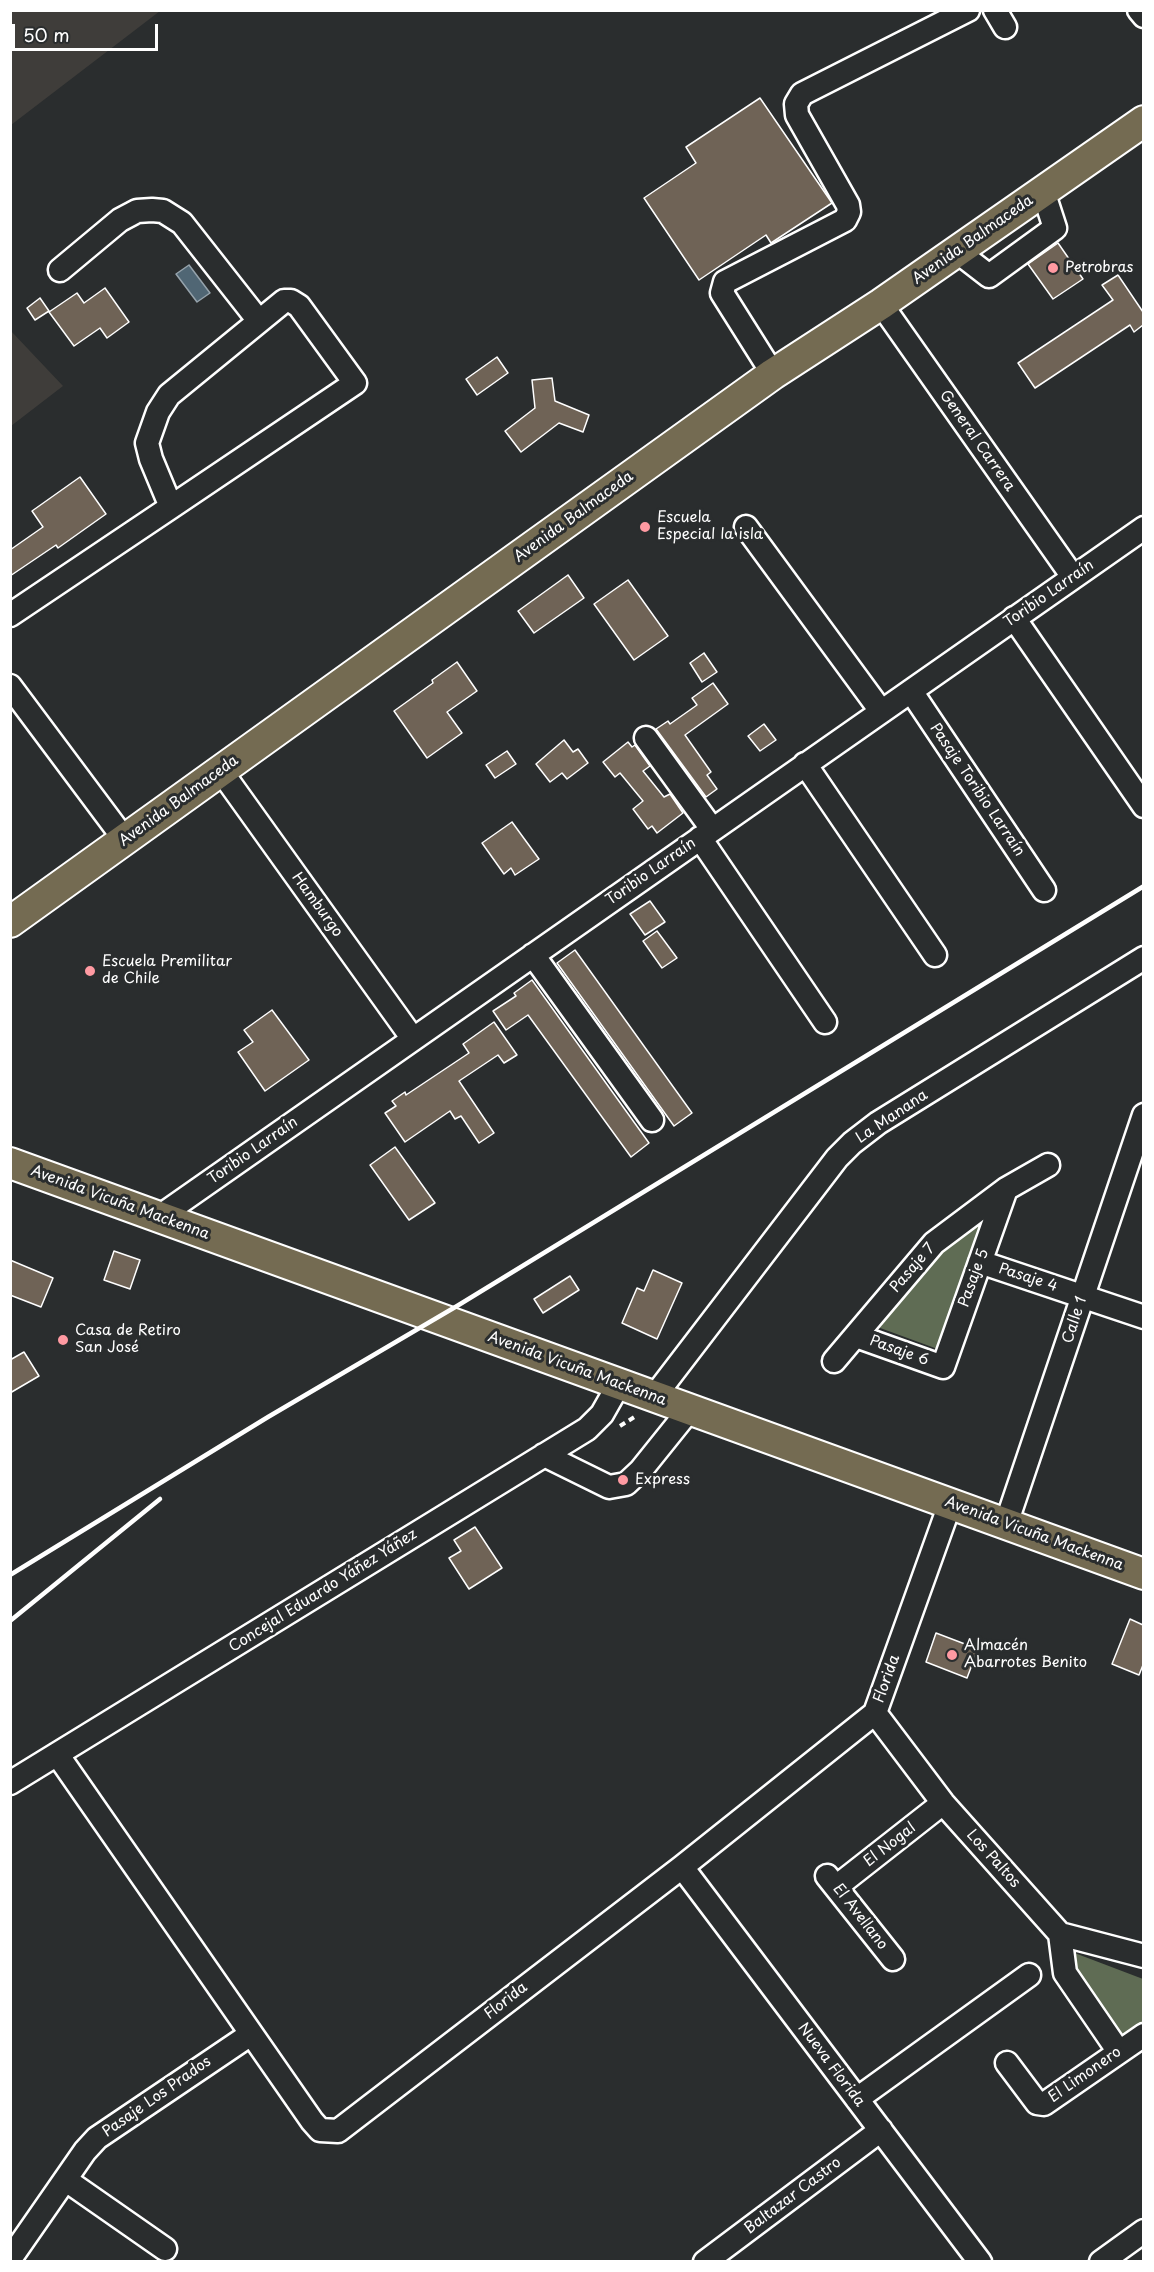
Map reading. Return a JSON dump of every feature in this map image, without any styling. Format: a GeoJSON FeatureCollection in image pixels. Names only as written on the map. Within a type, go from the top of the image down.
{"type":"FeatureCollection","features":[{"type":"Feature","properties":{"kind":"main road","name":"Avenida Balmaceda"},"geometry":{"type":"LineString","coordinates":[[10,922],[773,374],[958,252],[1143,121]]}},
{"type":"Feature","properties":{"kind":"main road","name":"Avenida Vicuña Mackenna"},"geometry":{"type":"LineString","coordinates":[[10,1163],[1143,1574]]}},
{"type":"Feature","properties":{"kind":"street"},"geometry":{"type":"LineString","coordinates":[[773,374],[722,294],[725,282],[844,220],[849,212],[848,205],[797,115],[795,104],[802,94],[968,10]]}},
{"type":"Feature","properties":{"kind":"street"},"geometry":{"type":"LineString","coordinates":[[1139,10],[1143,16]]}},
{"type":"Feature","properties":{"kind":"street"},"geometry":{"type":"LineString","coordinates":[[60,270],[120,220],[137,211],[163,212],[182,223],[259,321]]}},
{"type":"Feature","properties":{"kind":"street"},"geometry":{"type":"LineString","coordinates":[[10,615],[171,507],[355,383],[299,306],[291,301],[284,301],[169,395],[158,412],[147,443],[151,459],[171,507]]}},
{"type":"Feature","properties":{"kind":"street","name":"General Carrera"},"geometry":{"type":"LineString","coordinates":[[881,304],[1073,577]]}},
{"type":"Feature","properties":{"kind":"street"},"geometry":{"type":"LineString","coordinates":[[746,527],[881,711]]}},
{"type":"Feature","properties":{"kind":"street","name":"Toribio Larraín"},"geometry":{"type":"LineString","coordinates":[[159,1217],[1143,528]]}},
{"type":"Feature","properties":{"kind":"street"},"geometry":{"type":"LineString","coordinates":[[1014,618],[1143,806]]}},
{"type":"Feature","properties":{"kind":"street"},"geometry":{"type":"LineString","coordinates":[[10,686],[125,840]]}},
{"type":"Feature","properties":{"kind":"street","name":"Pasaje Toribio Larraín"},"geometry":{"type":"LineString","coordinates":[[911,691],[1044,890]]}},
{"type":"Feature","properties":{"kind":"street"},"geometry":{"type":"LineString","coordinates":[[646,738],[825,1022]]}},
{"type":"Feature","properties":{"kind":"street"},"geometry":{"type":"LineString","coordinates":[[806,764],[935,955]]}},
{"type":"Feature","properties":{"kind":"street","name":"Hamburgo"},"geometry":{"type":"LineString","coordinates":[[220,771],[413,1039]]}},
{"type":"Feature","properties":{"kind":"street"},"geometry":{"type":"LineString","coordinates":[[533,955],[652,1120]]}},
{"type":"Feature","properties":{"kind":"street","name":"La Manana"},"geometry":{"type":"LineString","coordinates":[[654,1396],[831,1166],[852,1143],[878,1123],[1139,966]]}},
{"type":"Feature","properties":{"kind":"street","name":"Calle 1"},"geometry":{"type":"LineString","coordinates":[[1006,1524],[1143,1115]]}},
{"type":"Feature","properties":{"kind":"street","name":"Pasaje 7"},"geometry":{"type":"LineString","coordinates":[[834,1361],[934,1243],[1006,1189],[1048,1165]]}},
{"type":"Feature","properties":{"kind":"street","name":"Pasaje 5"},"geometry":{"type":"LineString","coordinates":[[943,1367],[1006,1189]]}},
{"type":"Feature","properties":{"kind":"street","name":"Pasaje 4"},"geometry":{"type":"LineString","coordinates":[[980,1262],[1143,1317]]}},
{"type":"Feature","properties":{"kind":"street","name":"Pasaje 6"},"geometry":{"type":"LineString","coordinates":[[856,1336],[943,1367]]}},
{"type":"Feature","properties":{"kind":"street","name":"Concejal Eduardo Yáñez Yáñez"},"geometry":{"type":"LineString","coordinates":[[10,1783],[596,1422],[619,1384]]}},
{"type":"Feature","properties":{"kind":"street"},"geometry":{"type":"LineString","coordinates":[[544,1455],[609,1486],[626,1484],[641,1470],[690,1409]]}},
{"type":"Feature","properties":{"kind":"street","name":"Florida"},"geometry":{"type":"LineString","coordinates":[[57,1754],[315,2126],[326,2132],[338,2131],[682,1867],[875,1713],[950,1504]]}},
{"type":"Feature","properties":{"kind":"street","name":"Los Paltos"},"geometry":{"type":"LineString","coordinates":[[875,1713],[943,1803],[1060,1935]]}},
{"type":"Feature","properties":{"kind":"street","name":"El Nogal"},"geometry":{"type":"LineString","coordinates":[[831,1881],[943,1803]]}},
{"type":"Feature","properties":{"kind":"street","name":"Nueva Florida"},"geometry":{"type":"LineString","coordinates":[[682,1867],[980,2262]]}},
{"type":"Feature","properties":{"kind":"street","name":"El Avellano"},"geometry":{"type":"LineString","coordinates":[[831,1881],[893,1959]]}},
{"type":"Feature","properties":{"kind":"street"},"geometry":{"type":"LineString","coordinates":[[1119,2052],[1065,1973],[1060,1935],[1143,1956]]}},
{"type":"Feature","properties":{"kind":"street"},"geometry":{"type":"LineString","coordinates":[[857,2099],[1029,1975]]}},
{"type":"Feature","properties":{"kind":"street","name":"Pasaje Los Prados"},"geometry":{"type":"LineString","coordinates":[[10,2259],[86,2151],[108,2130],[251,2034]]}},
{"type":"Feature","properties":{"kind":"street","name":"El Limonero"},"geometry":{"type":"LineString","coordinates":[[1007,2063],[1037,2103],[1044,2104],[1143,2035]]}},
{"type":"Feature","properties":{"kind":"street","name":"Baltazar Castro"},"geometry":{"type":"LineString","coordinates":[[705,2262],[881,2130]]}},
{"type":"Feature","properties":{"kind":"street"},"geometry":{"type":"LineString","coordinates":[[66,2180],[165,2249]]}},
{"type":"Feature","properties":{"kind":"street"},"geometry":{"type":"LineString","coordinates":[[1101,2262],[1143,2231]]}},
{"type":"Feature","properties":{"kind":"shaded area"},"geometry":{"type":"Polygon","coordinates":[[[11,10],[160,10],[160,11],[11,125],[11,10]]]}},
{"type":"Feature","properties":{"kind":"shaded area"},"geometry":{"type":"Polygon","coordinates":[[[11,331],[63,386],[11,426],[11,331]]]}},
{"type":"Feature","properties":{"kind":"green space"},"geometry":{"type":"Polygon","coordinates":[[[996,1205],[943,1351],[872,1325],[935,1249],[996,1205]]]}},
{"type":"Feature","properties":{"kind":"green space"},"geometry":{"type":"Polygon","coordinates":[[[1072,1952],[1143,1979],[1143,2041],[1129,2051],[1068,1966],[1072,1952]]]}},
{"type":"Feature","properties":{"kind":"water"},"geometry":{"type":"Polygon","coordinates":[[[189,265],[210,293],[197,302],[176,274],[189,265]]]}},
{"type":"Feature","properties":{"kind":"building"},"geometry":{"type":"Polygon","coordinates":[[[760,98],[832,203],[771,243],[766,235],[699,280],[644,198],[696,163],[686,147],[760,98]]]}},
{"type":"Feature","properties":{"kind":"building","name":"Petrobras"},"geometry":{"type":"Polygon","coordinates":[[[1058,243],[1083,279],[1053,299],[1028,264],[1058,243]]]}},
{"type":"Feature","properties":{"kind":"building"},"geometry":{"type":"Polygon","coordinates":[[[1118,275],[1143,312],[1143,325],[1134,332],[1130,325],[1035,388],[1018,363],[1113,300],[1102,285],[1118,275]]]}},
{"type":"Feature","properties":{"kind":"building"},"geometry":{"type":"Polygon","coordinates":[[[105,288],[129,322],[107,338],[100,328],[74,346],[49,312],[77,293],[84,303],[105,288]]]}},
{"type":"Feature","properties":{"kind":"building"},"geometry":{"type":"Polygon","coordinates":[[[40,298],[49,311],[35,320],[27,308],[40,298]]]}},
{"type":"Feature","properties":{"kind":"building"},"geometry":{"type":"Polygon","coordinates":[[[497,357],[508,373],[477,395],[466,379],[497,357]]]}},
{"type":"Feature","properties":{"kind":"building"},"geometry":{"type":"Polygon","coordinates":[[[552,378],[555,401],[589,415],[583,432],[559,423],[521,452],[505,431],[535,408],[532,380],[552,378]]]}},
{"type":"Feature","properties":{"kind":"building"},"geometry":{"type":"Polygon","coordinates":[[[80,477],[106,514],[58,548],[56,545],[10,576],[10,550],[43,527],[32,511],[80,477]]]}},
{"type":"Feature","properties":{"kind":"building"},"geometry":{"type":"Polygon","coordinates":[[[568,575],[584,598],[534,633],[518,611],[568,575]]]}},
{"type":"Feature","properties":{"kind":"building"},"geometry":{"type":"Polygon","coordinates":[[[628,580],[668,636],[634,660],[594,604],[628,580]]]}},
{"type":"Feature","properties":{"kind":"building"},"geometry":{"type":"Polygon","coordinates":[[[704,653],[717,672],[702,682],[690,663],[704,653]]]}},
{"type":"Feature","properties":{"kind":"building"},"geometry":{"type":"Polygon","coordinates":[[[457,662],[477,691],[447,712],[462,733],[427,758],[394,711],[433,683],[432,680],[457,662]]]}},
{"type":"Feature","properties":{"kind":"building"},"geometry":{"type":"Polygon","coordinates":[[[713,683],[728,704],[685,735],[711,772],[707,775],[717,789],[706,797],[656,729],[668,721],[670,724],[697,705],[692,698],[713,683]]]}},
{"type":"Feature","properties":{"kind":"building"},"geometry":{"type":"Polygon","coordinates":[[[764,724],[776,740],[760,751],[748,736],[764,724]]]}},
{"type":"Feature","properties":{"kind":"building"},"geometry":{"type":"Polygon","coordinates":[[[564,740],[573,752],[578,749],[588,763],[567,779],[562,773],[550,782],[536,764],[564,740]]]}},
{"type":"Feature","properties":{"kind":"building"},"geometry":{"type":"Polygon","coordinates":[[[628,742],[632,747],[635,745],[650,766],[643,771],[664,797],[670,794],[683,813],[657,833],[652,826],[648,829],[633,809],[643,801],[620,773],[615,777],[603,762],[628,742]]]}},
{"type":"Feature","properties":{"kind":"building"},"geometry":{"type":"Polygon","coordinates":[[[507,751],[516,764],[495,778],[486,765],[507,751]]]}},
{"type":"Feature","properties":{"kind":"building"},"geometry":{"type":"Polygon","coordinates":[[[512,822],[539,859],[515,875],[511,868],[504,874],[482,843],[512,822]]]}},
{"type":"Feature","properties":{"kind":"building"},"geometry":{"type":"Polygon","coordinates":[[[650,901],[665,922],[645,935],[630,914],[650,901]]]}},
{"type":"Feature","properties":{"kind":"building"},"geometry":{"type":"Polygon","coordinates":[[[657,931],[677,958],[662,968],[643,941],[657,931]]]}},
{"type":"Feature","properties":{"kind":"building"},"geometry":{"type":"Polygon","coordinates":[[[575,950],[692,1113],[674,1126],[557,963],[575,950]]]}},
{"type":"Feature","properties":{"kind":"building"},"geometry":{"type":"Polygon","coordinates":[[[532,980],[649,1143],[631,1157],[528,1015],[506,1030],[493,1011],[516,996],[514,993],[532,980]]]}},
{"type":"Feature","properties":{"kind":"building"},"geometry":{"type":"Polygon","coordinates":[[[272,1010],[309,1060],[265,1091],[238,1052],[253,1042],[244,1030],[272,1010]]]}},
{"type":"Feature","properties":{"kind":"building"},"geometry":{"type":"Polygon","coordinates":[[[494,1022],[517,1055],[504,1063],[498,1055],[459,1081],[494,1133],[479,1143],[461,1116],[455,1119],[450,1111],[405,1142],[385,1113],[396,1106],[392,1101],[405,1092],[406,1095],[469,1053],[463,1044],[494,1022]]]}},
{"type":"Feature","properties":{"kind":"building"},"geometry":{"type":"Polygon","coordinates":[[[395,1147],[435,1203],[409,1220],[370,1165],[395,1147]]]}},
{"type":"Feature","properties":{"kind":"building"},"geometry":{"type":"Polygon","coordinates":[[[114,1251],[140,1260],[130,1289],[104,1280],[114,1251]]]}},
{"type":"Feature","properties":{"kind":"building"},"geometry":{"type":"Polygon","coordinates":[[[10,1260],[53,1278],[41,1307],[10,1295],[10,1260]]]}},
{"type":"Feature","properties":{"kind":"building"},"geometry":{"type":"Polygon","coordinates":[[[653,1270],[682,1283],[657,1339],[622,1323],[637,1288],[644,1291],[653,1270]]]}},
{"type":"Feature","properties":{"kind":"building"},"geometry":{"type":"Polygon","coordinates":[[[570,1276],[579,1290],[543,1313],[534,1299],[570,1276]]]}},
{"type":"Feature","properties":{"kind":"building"},"geometry":{"type":"Polygon","coordinates":[[[24,1352],[39,1376],[10,1393],[10,1360],[24,1352]]]}},
{"type":"Feature","properties":{"kind":"building"},"geometry":{"type":"Polygon","coordinates":[[[475,1527],[502,1568],[469,1589],[449,1558],[461,1551],[454,1540],[475,1527]]]}},
{"type":"Feature","properties":{"kind":"building"},"geometry":{"type":"Polygon","coordinates":[[[1130,1619],[1143,1625],[1143,1665],[1139,1675],[1112,1664],[1130,1619]]]}},
{"type":"Feature","properties":{"kind":"building","name":"Almacén Abarrotes Benito"},"geometry":{"type":"Polygon","coordinates":[[[936,1633],[978,1649],[967,1678],[926,1662],[936,1633]]]}},
{"type":"Feature","properties":{"kind":"railway"},"geometry":{"type":"LineString","coordinates":[[10,1575],[268,1417],[457,1306],[1144,886]]}},
{"type":"Feature","properties":{"kind":"railway"},"geometry":{"type":"LineString","coordinates":[[10,1621],[160,1499]]}},
{"type":"Feature","properties":{"kind":"place","name":"Petrobras"},"geometry":{"type":"Point","coordinates":[1053,268]}},
{"type":"Feature","properties":{"kind":"place","name":"Escuela Especial la isla"},"geometry":{"type":"Point","coordinates":[645,527]}},
{"type":"Feature","properties":{"kind":"place","name":"Escuela Premilitar de Chile"},"geometry":{"type":"Point","coordinates":[90,971]}},
{"type":"Feature","properties":{"kind":"place","name":"Casa de Retiro San José"},"geometry":{"type":"Point","coordinates":[63,1340]}},
{"type":"Feature","properties":{"kind":"place","name":"Express"},"geometry":{"type":"Point","coordinates":[623,1480]}},
{"type":"Feature","properties":{"kind":"place","name":"Almacén Abarrotes Benito"},"geometry":{"type":"Point","coordinates":[952,1655]}}]}
